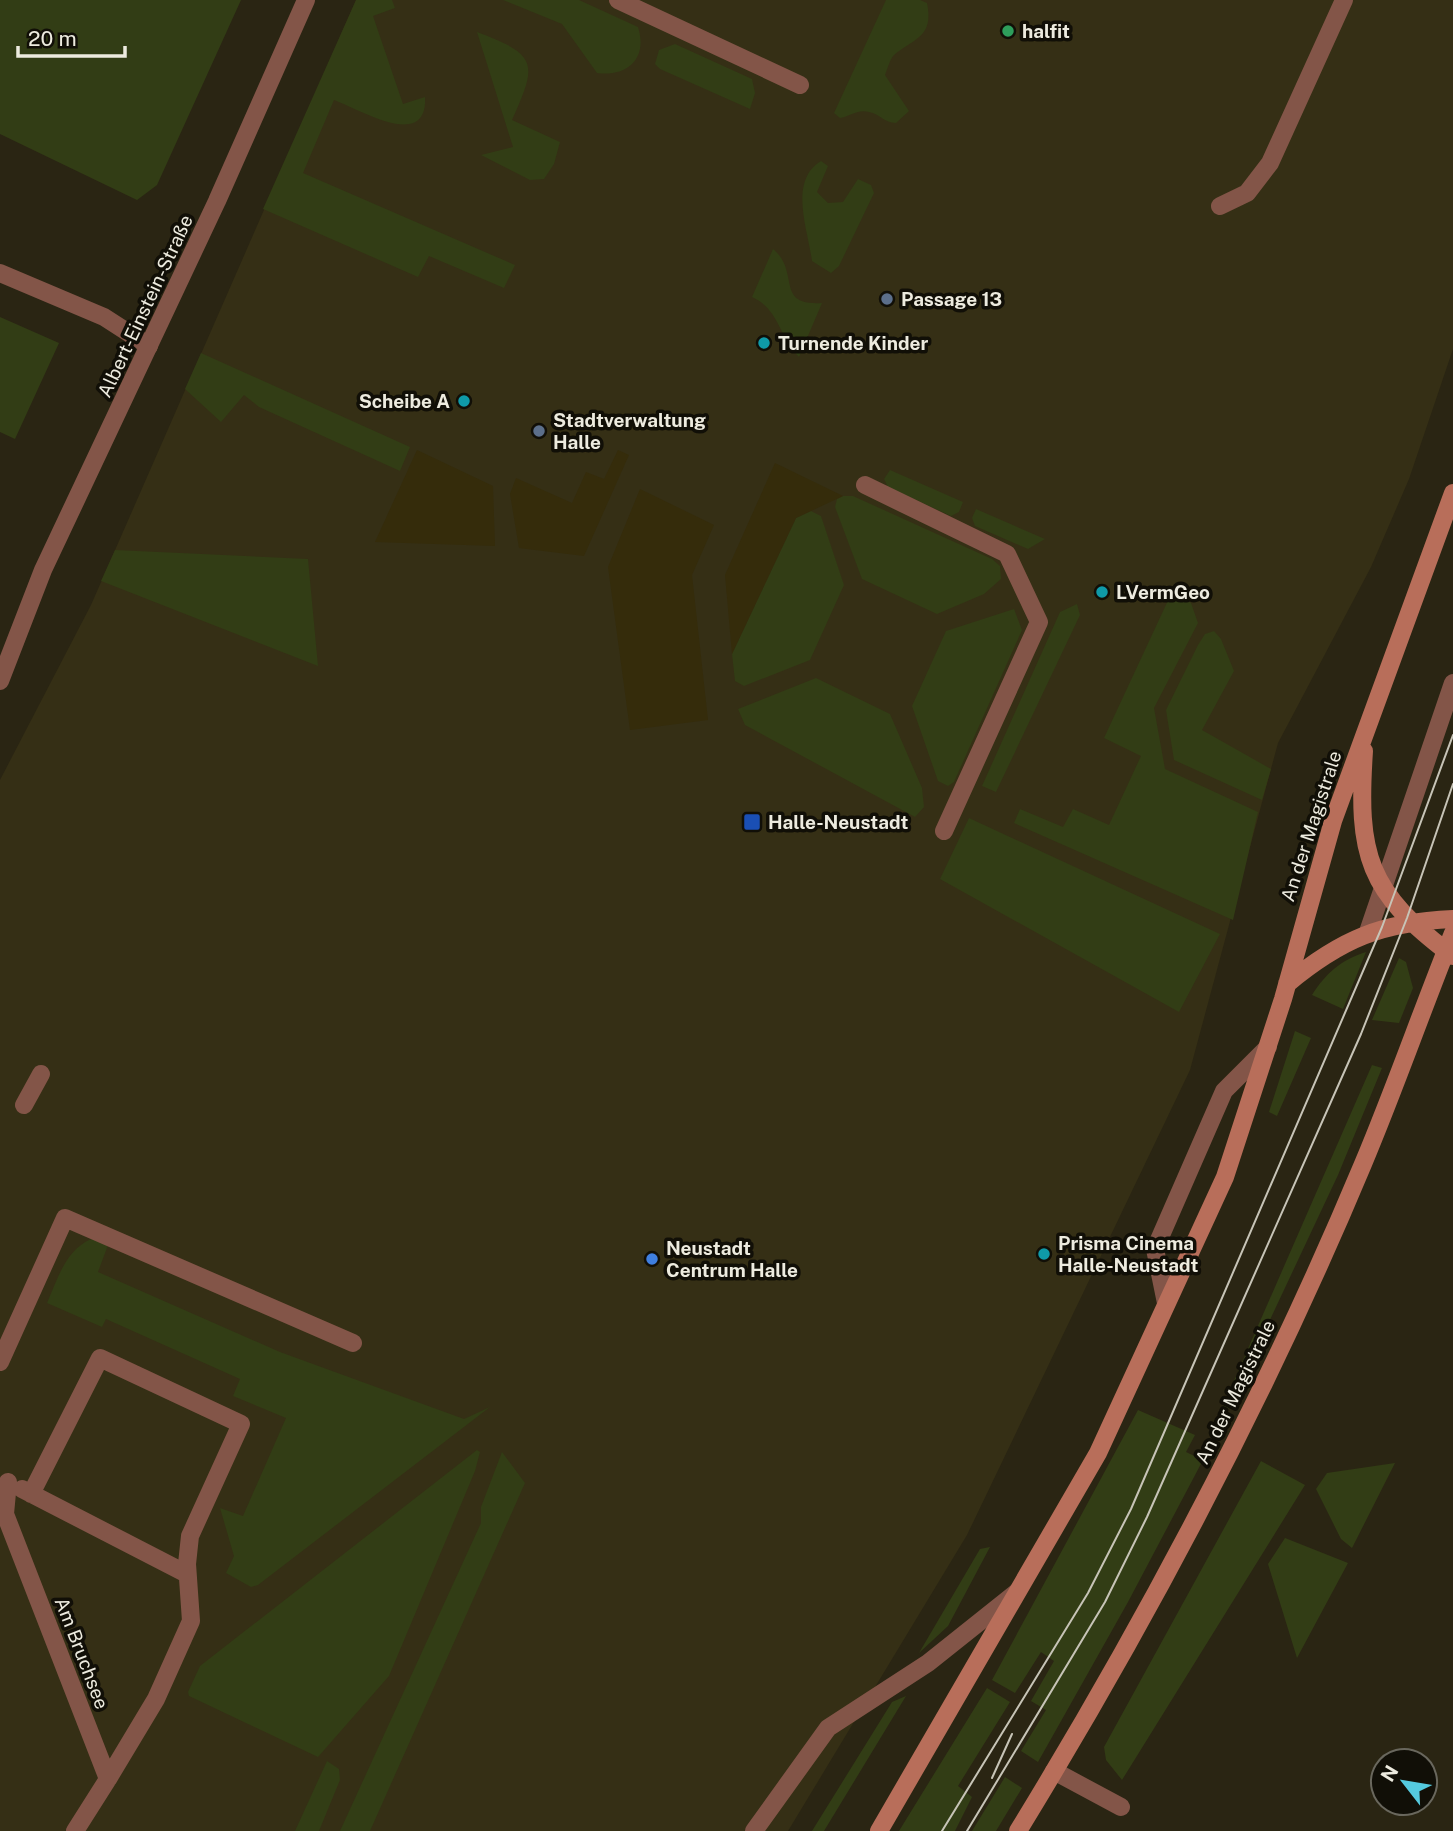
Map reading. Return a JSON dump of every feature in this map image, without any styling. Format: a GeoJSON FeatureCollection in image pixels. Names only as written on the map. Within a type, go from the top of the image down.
{"type":"FeatureCollection","features":[{"type":"Feature","properties":{"kind":"main road","name":"An der Magistrale"},"geometry":{"type":"LineString","coordinates":[[879,1831],[1098,1453],[1225,1177],[1268,1047],[1318,869],[1367,723],[1453,493]]}},
{"type":"Feature","properties":{"kind":"main road","name":"An der Magistrale"},"geometry":{"type":"LineString","coordinates":[[1367,723],[1362,815],[1370,868],[1383,892],[1411,922],[1449,953]]}},
{"type":"Feature","properties":{"kind":"main road"},"geometry":{"type":"LineString","coordinates":[[1287,984],[1322,956],[1368,932],[1411,922],[1453,919]]}},
{"type":"Feature","properties":{"kind":"main road","name":"An der Magistrale"},"geometry":{"type":"LineString","coordinates":[[1018,1831],[1149,1607],[1250,1413],[1363,1164],[1449,953],[1453,933]]}},
{"type":"Feature","properties":{"kind":"street","name":"Albert-Einstein-Straße"},"geometry":{"type":"LineString","coordinates":[[0,681],[43,570],[149,346],[306,0]]}},
{"type":"Feature","properties":{"kind":"street"},"geometry":{"type":"LineString","coordinates":[[618,0],[800,85]]}},
{"type":"Feature","properties":{"kind":"street"},"geometry":{"type":"LineString","coordinates":[[1220,206],[1247,194],[1270,163],[1344,0]]}},
{"type":"Feature","properties":{"kind":"street"},"geometry":{"type":"LineString","coordinates":[[0,273],[104,317],[149,346]]}},
{"type":"Feature","properties":{"kind":"street"},"geometry":{"type":"LineString","coordinates":[[865,485],[1007,554],[1038,622],[944,831]]}},
{"type":"Feature","properties":{"kind":"street","name":"Albert-Einstein-Straße"},"geometry":{"type":"LineString","coordinates":[[0,651],[21,628]]}},
{"type":"Feature","properties":{"kind":"street"},"geometry":{"type":"LineString","coordinates":[[1368,932],[1453,682]]}},
{"type":"Feature","properties":{"kind":"street"},"geometry":{"type":"LineString","coordinates":[[1166,1303],[1155,1249],[1224,1091],[1268,1047]]}},
{"type":"Feature","properties":{"kind":"street"},"geometry":{"type":"LineString","coordinates":[[24,1105],[41,1074]]}},
{"type":"Feature","properties":{"kind":"street"},"geometry":{"type":"LineString","coordinates":[[0,1362],[65,1218],[354,1343]]}},
{"type":"Feature","properties":{"kind":"street"},"geometry":{"type":"LineString","coordinates":[[31,1494],[100,1358],[241,1424],[190,1536],[187,1574],[191,1621],[156,1699],[75,1831]]}},
{"type":"Feature","properties":{"kind":"street"},"geometry":{"type":"LineString","coordinates":[[4,1480],[187,1574]]}},
{"type":"Feature","properties":{"kind":"street","name":"Am Bruchsee"},"geometry":{"type":"LineString","coordinates":[[4,1480],[5,1514],[108,1779]]}},
{"type":"Feature","properties":{"kind":"street"},"geometry":{"type":"LineString","coordinates":[[754,1831],[828,1728],[928,1664],[1022,1587]]}},
{"type":"Feature","properties":{"kind":"street"},"geometry":{"type":"LineString","coordinates":[[1054,1771],[1121,1807]]}},
{"type":"Feature","properties":{"kind":"shaded area"},"geometry":{"type":"Polygon","coordinates":[[[356,0],[1453,0],[1453,349],[1409,479],[1371,567],[1278,743],[1190,1070],[967,1535],[788,1831],[0,1831],[0,780],[91,605],[356,0]]]}},
{"type":"Feature","properties":{"kind":"green space"},"geometry":{"type":"Polygon","coordinates":[[[0,0],[241,0],[157,185],[137,200],[0,134],[0,0]]]}},
{"type":"Feature","properties":{"kind":"green space"},"geometry":{"type":"Polygon","coordinates":[[[356,0],[392,0],[395,8],[373,16],[403,104],[425,97],[423,113],[416,122],[390,122],[334,100],[303,173],[515,265],[504,288],[429,256],[418,277],[263,209],[356,0]]]}},
{"type":"Feature","properties":{"kind":"green space"},"geometry":{"type":"Polygon","coordinates":[[[503,0],[579,0],[638,27],[638,56],[633,63],[618,72],[597,73],[562,24],[503,0]]]}},
{"type":"Feature","properties":{"kind":"green space"},"geometry":{"type":"Polygon","coordinates":[[[886,0],[920,0],[927,3],[928,23],[925,30],[916,40],[894,55],[885,75],[909,111],[896,123],[865,111],[840,118],[834,113],[886,0]]]}},
{"type":"Feature","properties":{"kind":"green space"},"geometry":{"type":"Polygon","coordinates":[[[477,32],[512,48],[522,55],[527,64],[526,86],[512,120],[560,142],[554,164],[544,179],[530,180],[481,155],[513,147],[477,32]]]}},
{"type":"Feature","properties":{"kind":"green space"},"geometry":{"type":"Polygon","coordinates":[[[675,44],[752,79],[755,93],[750,109],[660,69],[655,64],[659,50],[675,44]]]}},
{"type":"Feature","properties":{"kind":"green space"},"geometry":{"type":"Polygon","coordinates":[[[821,161],[828,166],[817,192],[828,203],[843,202],[858,179],[871,185],[874,193],[839,266],[831,273],[812,261],[804,221],[805,181],[811,170],[821,161]]]}},
{"type":"Feature","properties":{"kind":"green space"},"geometry":{"type":"Polygon","coordinates":[[[773,249],[786,268],[790,286],[798,299],[822,303],[799,357],[768,309],[752,297],[773,249]]]}},
{"type":"Feature","properties":{"kind":"green space"},"geometry":{"type":"Polygon","coordinates":[[[0,317],[59,343],[15,439],[0,432],[0,317]]]}},
{"type":"Feature","properties":{"kind":"green space"},"geometry":{"type":"Polygon","coordinates":[[[201,353],[410,447],[400,471],[259,407],[244,395],[221,422],[185,389],[201,353]]]}},
{"type":"Feature","properties":{"kind":"green space"},"geometry":{"type":"Polygon","coordinates":[[[890,470],[963,502],[959,512],[951,516],[888,487],[884,479],[890,470]]]}},
{"type":"Feature","properties":{"kind":"green space"},"geometry":{"type":"Polygon","coordinates":[[[853,496],[992,559],[1000,566],[1001,579],[984,594],[937,614],[862,579],[835,507],[837,499],[853,496]]]}},
{"type":"Feature","properties":{"kind":"green space"},"geometry":{"type":"Polygon","coordinates":[[[976,509],[1045,539],[1028,549],[975,526],[972,518],[976,509]]]}},
{"type":"Feature","properties":{"kind":"green space"},"geometry":{"type":"Polygon","coordinates":[[[811,511],[821,516],[844,585],[810,660],[744,686],[735,681],[732,654],[796,518],[811,511]]]}},
{"type":"Feature","properties":{"kind":"green space"},"geometry":{"type":"Polygon","coordinates":[[[115,550],[308,559],[318,666],[101,581],[115,550]]]}},
{"type":"Feature","properties":{"kind":"green space"},"geometry":{"type":"Polygon","coordinates":[[[1171,594],[1191,603],[1198,623],[1154,708],[1165,769],[1258,812],[1233,920],[1014,823],[1020,809],[1063,827],[1073,809],[1109,825],[1141,756],[1104,738],[1171,594]]]}},
{"type":"Feature","properties":{"kind":"green space"},"geometry":{"type":"Polygon","coordinates":[[[1077,604],[1080,615],[996,792],[982,786],[1060,612],[1077,604]]]}},
{"type":"Feature","properties":{"kind":"green space"},"geometry":{"type":"Polygon","coordinates":[[[1014,609],[1022,630],[954,782],[948,786],[938,781],[912,706],[946,631],[1014,609]]]}},
{"type":"Feature","properties":{"kind":"green space"},"geometry":{"type":"Polygon","coordinates":[[[1214,631],[1221,639],[1234,671],[1202,730],[1271,769],[1262,800],[1174,760],[1166,710],[1198,645],[1205,634],[1214,631]]]}},
{"type":"Feature","properties":{"kind":"green space"},"geometry":{"type":"Polygon","coordinates":[[[816,678],[890,714],[922,788],[924,807],[915,817],[745,725],[738,709],[816,678]]]}},
{"type":"Feature","properties":{"kind":"green space"},"geometry":{"type":"Polygon","coordinates":[[[969,818],[1220,934],[1179,1012],[940,879],[969,818]]]}},
{"type":"Feature","properties":{"kind":"green space"},"geometry":{"type":"Polygon","coordinates":[[[1366,952],[1343,1009],[1312,995],[1335,968],[1366,952]]]}},
{"type":"Feature","properties":{"kind":"green space"},"geometry":{"type":"Polygon","coordinates":[[[1399,958],[1406,962],[1413,988],[1399,1023],[1372,1020],[1399,958]]]}},
{"type":"Feature","properties":{"kind":"green space"},"geometry":{"type":"Polygon","coordinates":[[[1295,1031],[1311,1038],[1277,1116],[1269,1112],[1295,1031]]]}},
{"type":"Feature","properties":{"kind":"green space"},"geometry":{"type":"Polygon","coordinates":[[[1372,1065],[1382,1068],[1338,1175],[1221,1424],[1216,1422],[1372,1065]]]}},
{"type":"Feature","properties":{"kind":"green space"},"geometry":{"type":"Polygon","coordinates":[[[91,1239],[108,1245],[98,1272],[280,1352],[464,1419],[490,1407],[258,1585],[251,1587],[226,1573],[234,1556],[220,1508],[243,1516],[286,1418],[233,1396],[240,1379],[106,1319],[102,1327],[47,1303],[69,1258],[91,1239]]]}},
{"type":"Feature","properties":{"kind":"green space"},"geometry":{"type":"Polygon","coordinates":[[[1138,1410],[1195,1435],[1186,1452],[1203,1460],[1128,1602],[1038,1762],[1021,1751],[1046,1710],[1031,1701],[1054,1661],[1041,1652],[1015,1693],[992,1680],[1138,1410]]]}},
{"type":"Feature","properties":{"kind":"green space"},"geometry":{"type":"Polygon","coordinates":[[[477,1450],[480,1452],[475,1471],[389,1676],[318,1757],[189,1696],[188,1692],[200,1666],[477,1450]]]}},
{"type":"Feature","properties":{"kind":"green space"},"geometry":{"type":"Polygon","coordinates":[[[502,1452],[525,1483],[370,1831],[340,1831],[481,1523],[481,1507],[502,1452]]]}},
{"type":"Feature","properties":{"kind":"green space"},"geometry":{"type":"Polygon","coordinates":[[[1261,1461],[1305,1485],[1122,1780],[1106,1760],[1104,1747],[1261,1461]]]}},
{"type":"Feature","properties":{"kind":"green space"},"geometry":{"type":"Polygon","coordinates":[[[1395,1463],[1352,1548],[1341,1539],[1316,1489],[1327,1473],[1395,1463]]]}},
{"type":"Feature","properties":{"kind":"green space"},"geometry":{"type":"Polygon","coordinates":[[[1285,1538],[1348,1563],[1297,1658],[1268,1564],[1285,1538]]]}},
{"type":"Feature","properties":{"kind":"green space"},"geometry":{"type":"Polygon","coordinates":[[[990,1547],[948,1626],[919,1653],[980,1549],[990,1547]]]}},
{"type":"Feature","properties":{"kind":"green space"},"geometry":{"type":"Polygon","coordinates":[[[987,1688],[1010,1702],[958,1786],[972,1797],[955,1831],[899,1831],[987,1688]]]}},
{"type":"Feature","properties":{"kind":"green space"},"geometry":{"type":"Polygon","coordinates":[[[906,1696],[824,1831],[812,1831],[892,1702],[906,1696]]]}},
{"type":"Feature","properties":{"kind":"green space"},"geometry":{"type":"Polygon","coordinates":[[[327,1761],[339,1769],[340,1780],[319,1831],[295,1831],[327,1761]]]}},
{"type":"Feature","properties":{"kind":"green space"},"geometry":{"type":"Polygon","coordinates":[[[1005,1777],[1022,1788],[996,1831],[972,1831],[1005,1777]]]}},
{"type":"Feature","properties":{"kind":"sand"},"geometry":{"type":"Polygon","coordinates":[[[417,450],[493,486],[495,546],[375,542],[417,450]]]}},
{"type":"Feature","properties":{"kind":"sand"},"geometry":{"type":"Polygon","coordinates":[[[618,450],[629,455],[584,556],[519,548],[510,494],[516,478],[572,503],[586,472],[604,479],[618,450]]]}},
{"type":"Feature","properties":{"kind":"sand"},"geometry":{"type":"Polygon","coordinates":[[[775,463],[843,496],[796,518],[732,654],[725,575],[775,463]]]}},
{"type":"Feature","properties":{"kind":"sand"},"geometry":{"type":"Polygon","coordinates":[[[640,489],[714,525],[692,575],[708,720],[630,730],[608,567],[640,489]]]}},
{"type":"Feature","properties":{"kind":"tram line"},"geometry":{"type":"LineString","coordinates":[[942,1831],[1088,1593],[1131,1509],[1382,927],[1453,735]]}},
{"type":"Feature","properties":{"kind":"tram line"},"geometry":{"type":"LineString","coordinates":[[967,1831],[1105,1602],[1147,1517],[1361,1034],[1407,918],[1453,784]]}},
{"type":"Feature","properties":{"kind":"tram line"},"geometry":{"type":"LineString","coordinates":[[992,1778],[1012,1734]]}},
{"type":"Feature","properties":{"kind":"place","name":"halfit"},"geometry":{"type":"Point","coordinates":[1008,31]}},
{"type":"Feature","properties":{"kind":"place","name":"Passage 13"},"geometry":{"type":"Point","coordinates":[887,299]}},
{"type":"Feature","properties":{"kind":"place","name":"Turnende Kinder"},"geometry":{"type":"Point","coordinates":[764,343]}},
{"type":"Feature","properties":{"kind":"place","name":"Scheibe A"},"geometry":{"type":"Point","coordinates":[464,401]}},
{"type":"Feature","properties":{"kind":"place","name":"Stadtverwaltung Halle"},"geometry":{"type":"Point","coordinates":[539,431]}},
{"type":"Feature","properties":{"kind":"place","name":"LVermGeo"},"geometry":{"type":"Point","coordinates":[1102,592]}},
{"type":"Feature","properties":{"kind":"place","name":"Halle-Neustadt"},"geometry":{"type":"Point","coordinates":[752,822]}},
{"type":"Feature","properties":{"kind":"place","name":"Prisma Cinema Halle-Neustadt"},"geometry":{"type":"Point","coordinates":[1044,1254]}},
{"type":"Feature","properties":{"kind":"place","name":"Neustadt Centrum Halle"},"geometry":{"type":"Point","coordinates":[652,1259]}}]}
